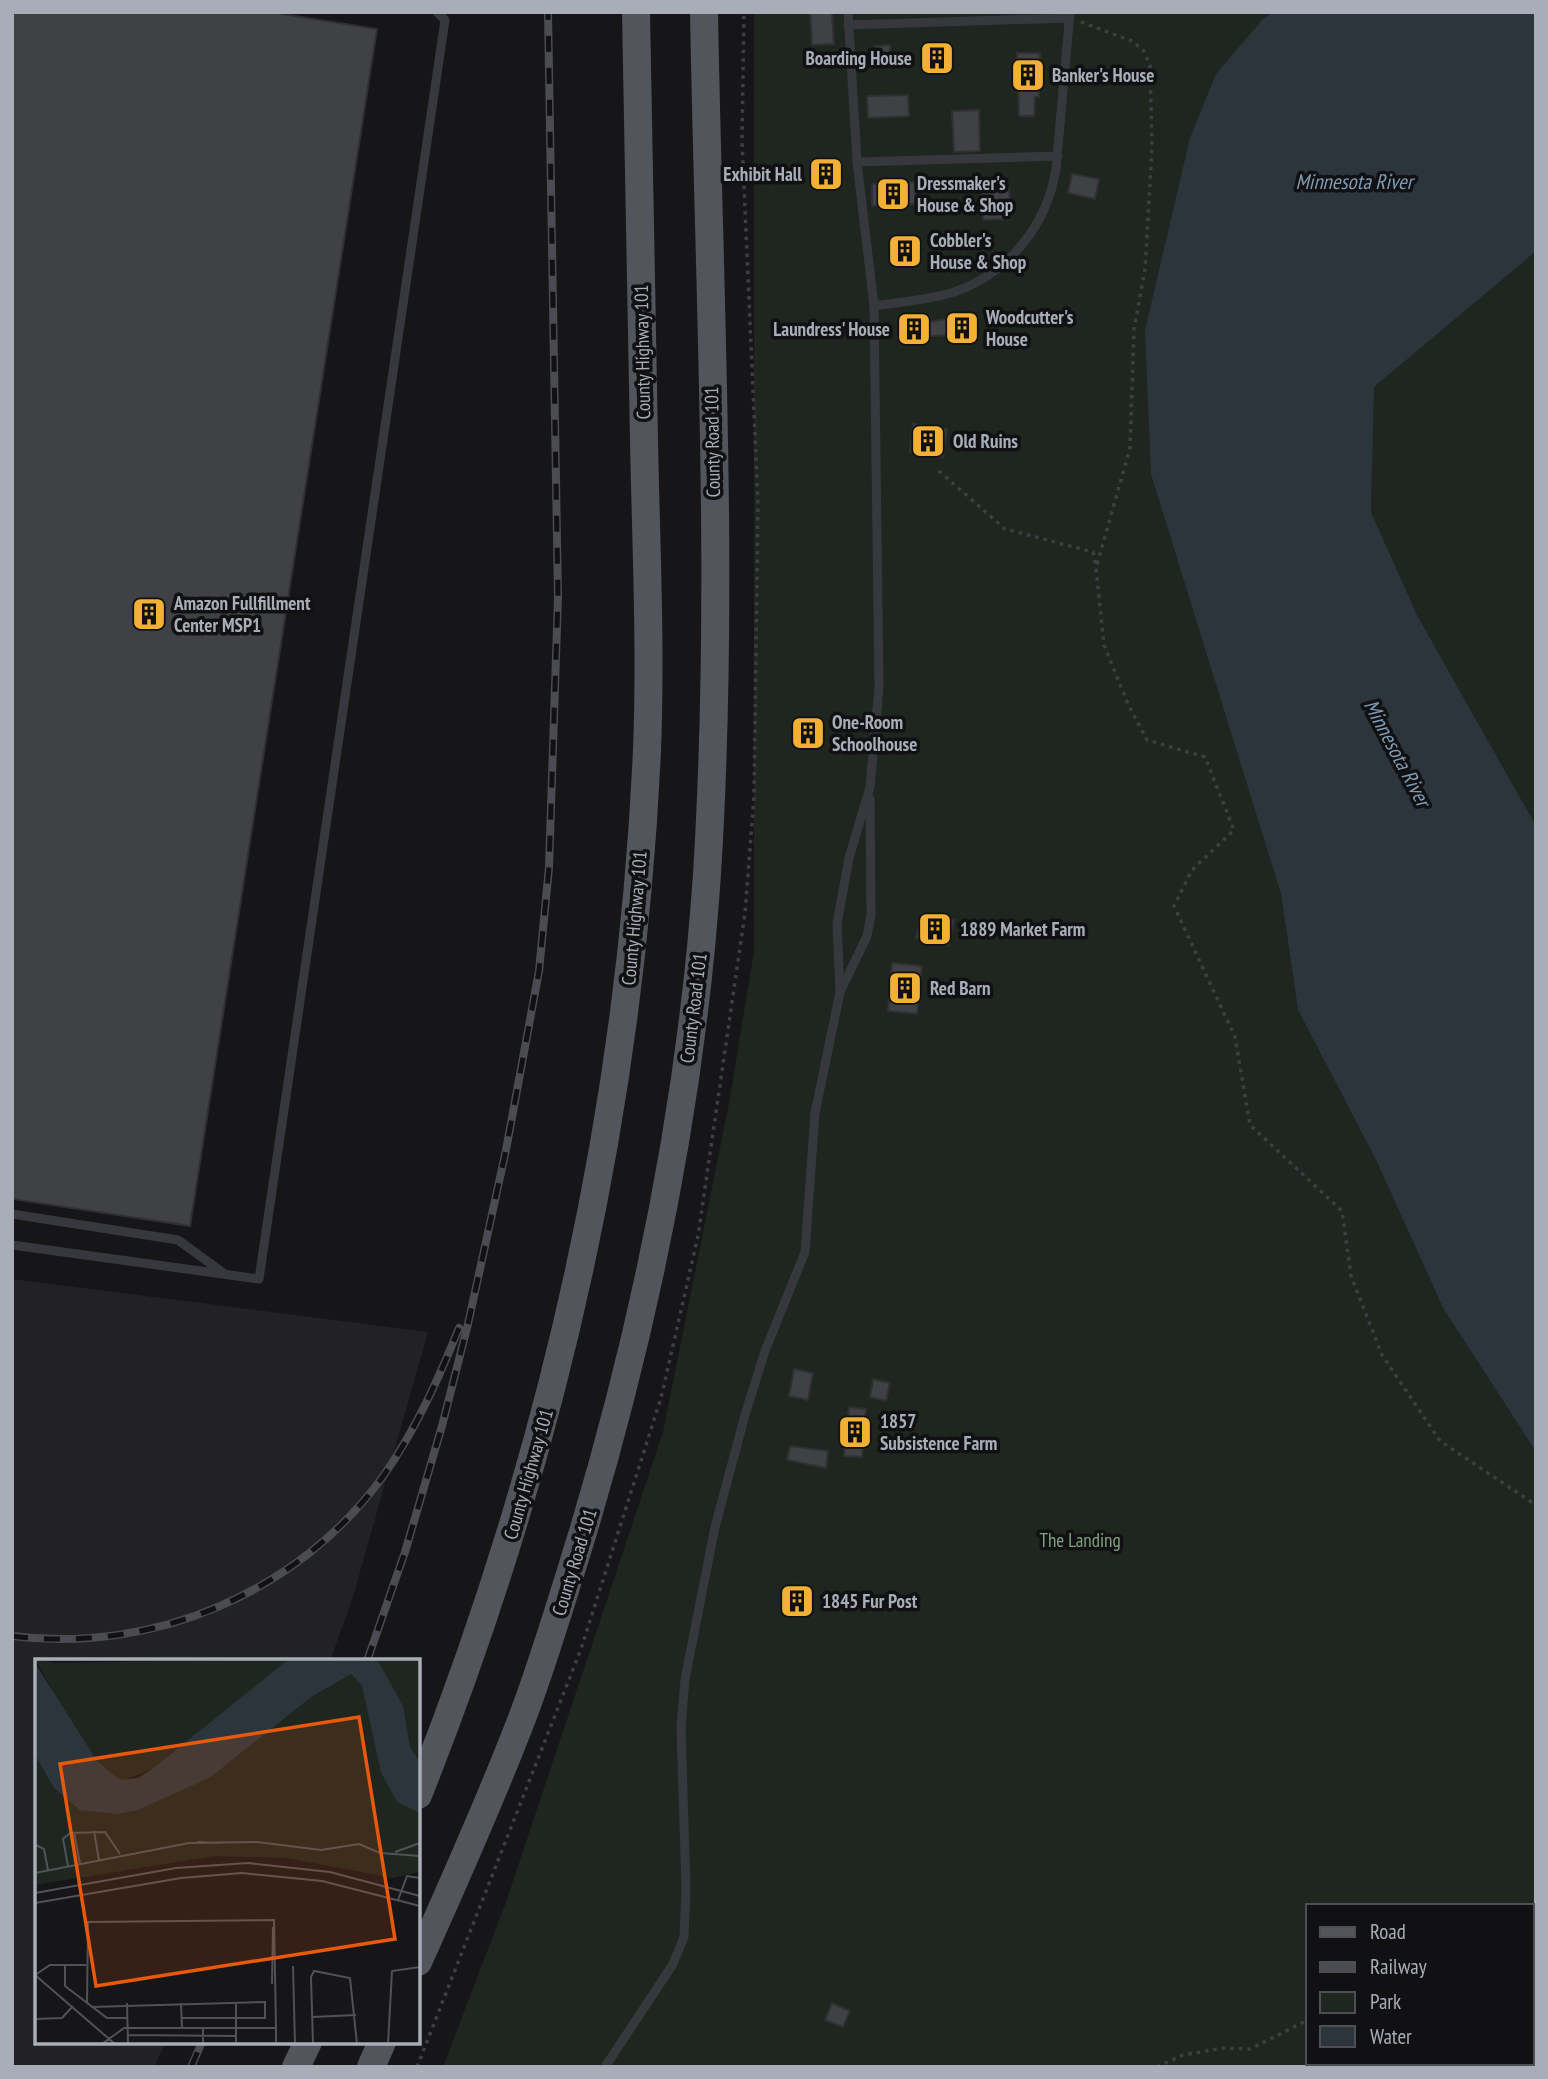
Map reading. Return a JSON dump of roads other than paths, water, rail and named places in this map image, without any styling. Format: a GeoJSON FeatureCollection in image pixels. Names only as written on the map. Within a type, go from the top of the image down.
{"type":"FeatureCollection","features":[{"type":"Feature","properties":{"kind":"main road","name":"County Highway 101"},"geometry":{"type":"LineString","coordinates":[[420,1790],[490,1604],[540,1436],[587,1238],[622,1032],[642,831],[648,693],[636,12]]}},
{"type":"Feature","properties":{"kind":"main road","name":"County Road 101"},"geometry":{"type":"LineString","coordinates":[[420,1958],[474,1838],[524,1712],[610,1442],[635,1342],[671,1164],[684,1082],[706,878],[716,674],[704,12]]}},
{"type":"Feature","properties":{"kind":"main road"},"geometry":{"type":"LineString","coordinates":[[296,2067],[307,2044]]}},
{"type":"Feature","properties":{"kind":"main road"},"geometry":{"type":"LineString","coordinates":[[371,2067],[381,2044]]}},
{"type":"Feature","properties":{"kind":"lane"},"geometry":{"type":"LineString","coordinates":[[12,1245],[259,1279],[445,20],[437,12]]}},
{"type":"Feature","properties":{"kind":"lane"},"geometry":{"type":"LineString","coordinates":[[840,992],[863,947],[871,915],[870,787],[879,687],[874,306],[857,162],[848,12]]}},
{"type":"Feature","properties":{"kind":"lane"},"geometry":{"type":"LineString","coordinates":[[848,25],[1070,15],[1058,156],[1052,191],[1044,212],[1014,255],[967,287],[951,293],[874,306]]}},
{"type":"Feature","properties":{"kind":"lane"},"geometry":{"type":"LineString","coordinates":[[857,162],[1058,156]]}},
{"type":"Feature","properties":{"kind":"lane"},"geometry":{"type":"LineString","coordinates":[[605,2067],[673,1965],[684,1937],[686,1888],[681,1728],[685,1679],[715,1527],[745,1415],[765,1350],[805,1252],[815,1113],[840,992],[838,912],[849,858],[870,787]]}},
{"type":"Feature","properties":{"kind":"lane"},"geometry":{"type":"LineString","coordinates":[[12,1214],[178,1240],[225,1274]]}},
{"type":"Feature","properties":{"kind":"water","name":"Minnesota River"},"geometry":{"type":"Polygon","coordinates":[[[1273,12],[1536,12],[1536,251],[1374,387],[1371,512],[1417,615],[1536,826],[1536,1452],[1443,1308],[1376,1160],[1298,1010],[1281,894],[1151,474],[1145,330],[1190,138],[1216,74],[1263,19],[1273,12]]]}},
{"type":"Feature","properties":{"kind":"railway"},"geometry":{"type":"LineString","coordinates":[[368,1659],[405,1552],[442,1426],[468,1324],[506,1150],[539,971],[549,867],[558,597],[548,12]]}},
{"type":"Feature","properties":{"kind":"railway"},"geometry":{"type":"LineString","coordinates":[[12,1636],[65,1639],[118,1635],[170,1624],[220,1606],[267,1582],[310,1552],[350,1516],[384,1475],[426,1404],[459,1328]]}},
{"type":"Feature","properties":{"kind":"railway"},"geometry":{"type":"LineString","coordinates":[[191,2067],[201,2044]]}},
{"type":"Feature","properties":{"kind":"place","name":"Boarding House"},"geometry":{"type":"Point","coordinates":[937,58]}},
{"type":"Feature","properties":{"kind":"place","name":"Banker's House"},"geometry":{"type":"Point","coordinates":[1028,75]}},
{"type":"Feature","properties":{"kind":"place","name":"Exhibit Hall"},"geometry":{"type":"Point","coordinates":[826,174]}},
{"type":"Feature","properties":{"kind":"place","name":"Dressmaker's House & Shop"},"geometry":{"type":"Point","coordinates":[893,194]}},
{"type":"Feature","properties":{"kind":"place","name":"Cobbler's House & Shop"},"geometry":{"type":"Point","coordinates":[905,251]}},
{"type":"Feature","properties":{"kind":"place","name":"Woodcutter's House"},"geometry":{"type":"Point","coordinates":[962,328]}},
{"type":"Feature","properties":{"kind":"place","name":"Laundress' House"},"geometry":{"type":"Point","coordinates":[914,329]}},
{"type":"Feature","properties":{"kind":"place","name":"Old Ruins"},"geometry":{"type":"Point","coordinates":[928,441]}},
{"type":"Feature","properties":{"kind":"place","name":"Amazon Fullfillment Center MSP1"},"geometry":{"type":"Point","coordinates":[149,614]}},
{"type":"Feature","properties":{"kind":"place","name":"One-Room Schoolhouse"},"geometry":{"type":"Point","coordinates":[808,733]}},
{"type":"Feature","properties":{"kind":"place","name":"1889 Market Farm"},"geometry":{"type":"Point","coordinates":[935,929]}},
{"type":"Feature","properties":{"kind":"place","name":"Red Barn"},"geometry":{"type":"Point","coordinates":[905,988]}},
{"type":"Feature","properties":{"kind":"place","name":"1857 Subsistence Farm"},"geometry":{"type":"Point","coordinates":[855,1432]}},
{"type":"Feature","properties":{"kind":"place","name":"1845 Fur Post"},"geometry":{"type":"Point","coordinates":[797,1601]}},
{"type":"Feature","properties":{"kind":"park label","name":"The Landing"},"geometry":{"type":"Point","coordinates":[1080,1540]}}]}
